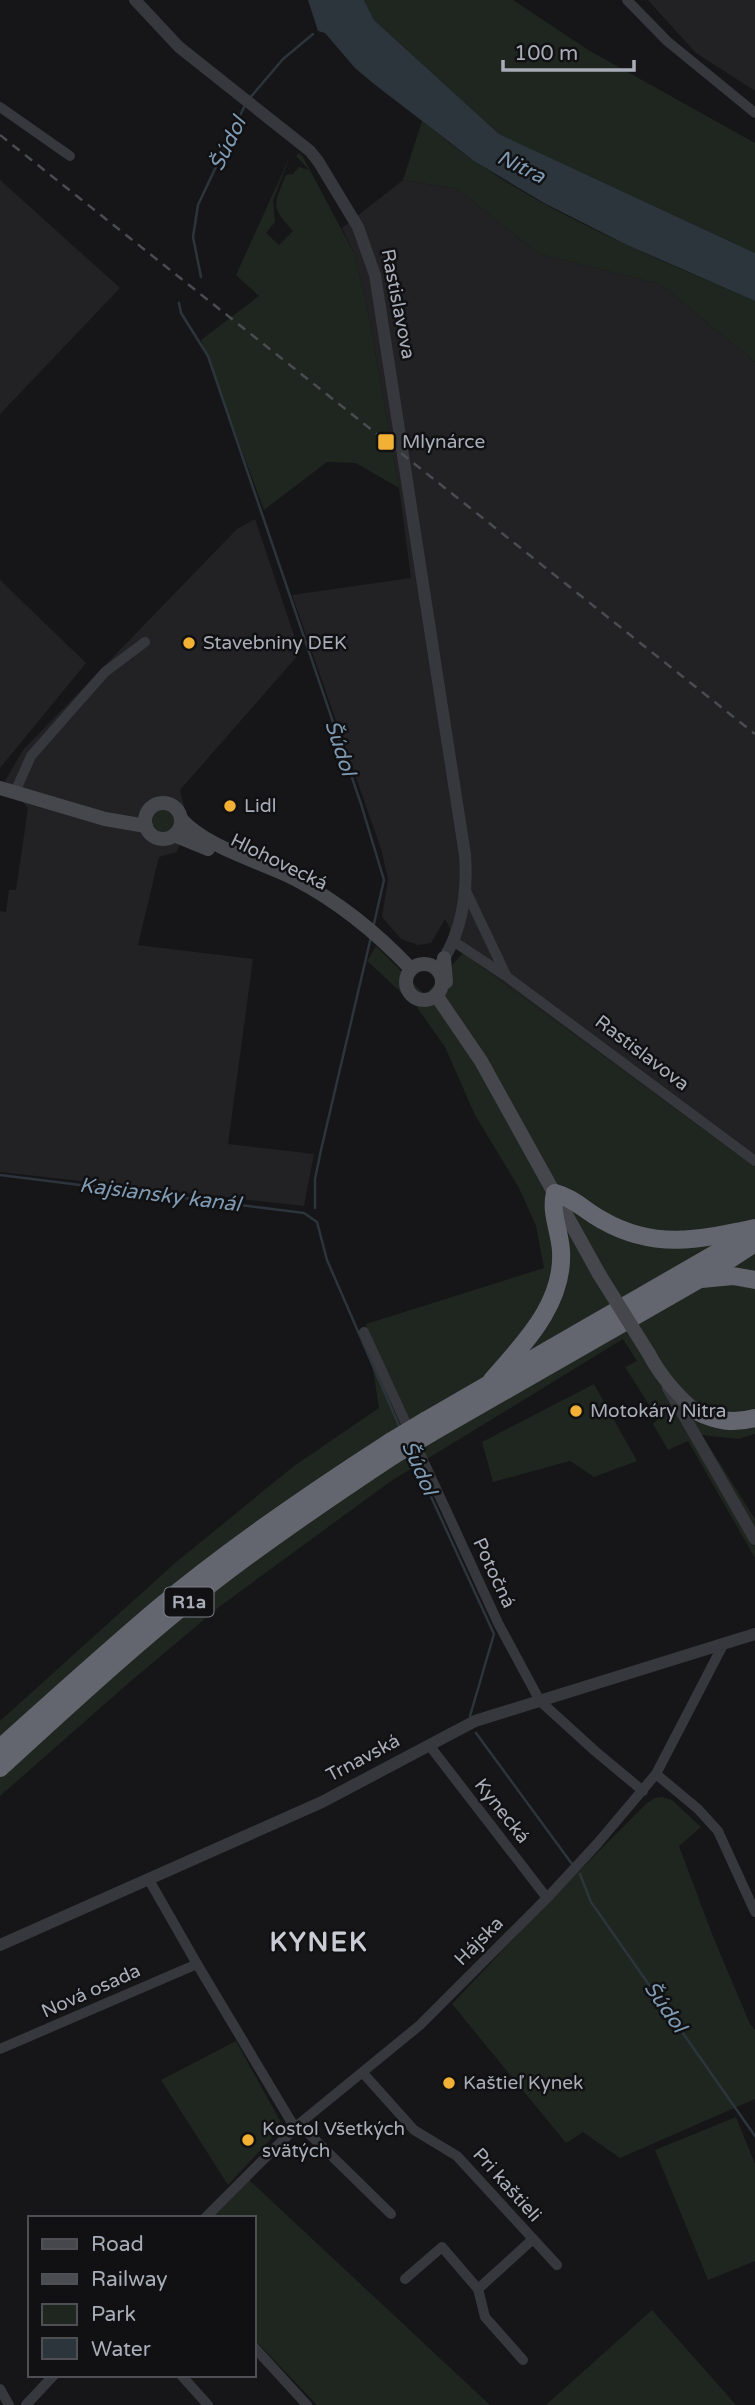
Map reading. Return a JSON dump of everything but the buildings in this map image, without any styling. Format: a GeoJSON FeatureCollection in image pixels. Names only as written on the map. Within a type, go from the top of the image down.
{"type":"FeatureCollection","features":[{"type":"Feature","properties":{"kind":"highway"},"geometry":{"type":"LineString","coordinates":[[492,1380],[537,1326],[555,1295],[562,1267],[561,1240],[552,1206],[555,1193],[569,1196],[586,1210],[619,1228],[656,1239],[702,1239],[755,1229]]}},
{"type":"Feature","properties":{"kind":"highway","name":"R1a"},"geometry":{"type":"LineString","coordinates":[[428,1427],[492,1380],[755,1229]]}},
{"type":"Feature","properties":{"kind":"highway","name":"R1a"},"geometry":{"type":"LineString","coordinates":[[0,1748],[156,1610],[315,1490],[698,1280],[755,1244]]}},
{"type":"Feature","properties":{"kind":"highway"},"geometry":{"type":"LineString","coordinates":[[698,1280],[733,1276],[755,1280]]}},
{"type":"Feature","properties":{"kind":"highway"},"geometry":{"type":"LineString","coordinates":[[692,1419],[740,1416],[755,1412]]}},
{"type":"Feature","properties":{"kind":"highway"},"geometry":{"type":"LineString","coordinates":[[692,1419],[741,1422],[755,1418]]}},
{"type":"Feature","properties":{"kind":"highway","name":"R1a"},"geometry":{"type":"LineString","coordinates":[[0,1768],[211,1584],[392,1449]]}},
{"type":"Feature","properties":{"kind":"main road"},"geometry":{"type":"LineString","coordinates":[[0,788],[105,819],[147,820]]}},
{"type":"Feature","properties":{"kind":"main road"},"geometry":{"type":"LineString","coordinates":[[168,804],[177,809],[181,819],[180,828],[169,838],[157,838],[147,820],[153,806],[168,804]]}},
{"type":"Feature","properties":{"kind":"main road","name":"Hlohovecká"},"geometry":{"type":"LineString","coordinates":[[181,819],[208,841],[301,882],[333,901],[366,928]]}},
{"type":"Feature","properties":{"kind":"main road","name":"Hlohovecká"},"geometry":{"type":"LineString","coordinates":[[174,835],[280,881],[366,928]]}},
{"type":"Feature","properties":{"kind":"main road"},"geometry":{"type":"LineString","coordinates":[[366,928],[411,969]]}},
{"type":"Feature","properties":{"kind":"main road"},"geometry":{"type":"LineString","coordinates":[[423,963],[441,963],[442,981],[436,995],[424,1000],[411,995],[405,981],[411,969],[423,963]]}},
{"type":"Feature","properties":{"kind":"main road"},"geometry":{"type":"LineString","coordinates":[[441,963],[448,1011]]}},
{"type":"Feature","properties":{"kind":"main road"},"geometry":{"type":"LineString","coordinates":[[436,995],[481,1061],[599,1273],[660,1374],[692,1419]]}},
{"type":"Feature","properties":{"kind":"street","name":"Rastislavova"},"geometry":{"type":"LineString","coordinates":[[135,0],[179,47],[288,132],[318,161],[366,245],[382,310],[461,823],[466,891],[464,907],[453,941],[441,963]]}},
{"type":"Feature","properties":{"kind":"street"},"geometry":{"type":"LineString","coordinates":[[627,0],[667,41],[755,113]]}},
{"type":"Feature","properties":{"kind":"street"},"geometry":{"type":"LineString","coordinates":[[0,107],[70,156]]}},
{"type":"Feature","properties":{"kind":"street"},"geometry":{"type":"LineString","coordinates":[[15,793],[31,756],[105,672],[145,642]]}},
{"type":"Feature","properties":{"kind":"street","name":"Rastislavova"},"geometry":{"type":"LineString","coordinates":[[466,891],[506,976]]}},
{"type":"Feature","properties":{"kind":"street","name":"Rastislavova"},"geometry":{"type":"LineString","coordinates":[[453,941],[506,976],[755,1161]]}},
{"type":"Feature","properties":{"kind":"street","name":"Potočná"},"geometry":{"type":"LineString","coordinates":[[363,1332],[498,1623],[540,1701],[643,1791]]}},
{"type":"Feature","properties":{"kind":"street"},"geometry":{"type":"LineString","coordinates":[[692,1419],[755,1539]]}},
{"type":"Feature","properties":{"kind":"street","name":"Trnavská"},"geometry":{"type":"LineString","coordinates":[[0,1945],[322,1802],[475,1721],[755,1634]]}},
{"type":"Feature","properties":{"kind":"street","name":"Hájska"},"geometry":{"type":"LineString","coordinates":[[207,2216],[297,2126],[420,2025],[547,1898],[656,1774],[724,1643]]}},
{"type":"Feature","properties":{"kind":"street","name":"Kynecká"},"geometry":{"type":"LineString","coordinates":[[429,1745],[547,1898]]}},
{"type":"Feature","properties":{"kind":"street"},"geometry":{"type":"LineString","coordinates":[[656,1774],[698,1809],[718,1832],[755,1912]]}},
{"type":"Feature","properties":{"kind":"street"},"geometry":{"type":"LineString","coordinates":[[149,1880],[197,1964],[297,2126],[391,2214]]}},
{"type":"Feature","properties":{"kind":"street","name":"Nová osada"},"geometry":{"type":"LineString","coordinates":[[0,2049],[197,1964]]}},
{"type":"Feature","properties":{"kind":"street","name":"Pri kaštieli"},"geometry":{"type":"LineString","coordinates":[[363,2073],[414,2130],[457,2156],[557,2265]]}},
{"type":"Feature","properties":{"kind":"street","name":"Pri kaštieli"},"geometry":{"type":"LineString","coordinates":[[478,2289],[533,2239]]}},
{"type":"Feature","properties":{"kind":"street"},"geometry":{"type":"LineString","coordinates":[[405,2280],[442,2247],[478,2289],[484,2315],[490,2326],[523,2360]]}},
{"type":"Feature","properties":{"kind":"street"},"geometry":{"type":"LineString","coordinates":[[256,2349],[307,2405]]}},
{"type":"Feature","properties":{"kind":"street"},"geometry":{"type":"LineString","coordinates":[[26,2405],[52,2377]]}},
{"type":"Feature","properties":{"kind":"street"},"geometry":{"type":"LineString","coordinates":[[183,2377],[208,2405]]}},
{"type":"Feature","properties":{"kind":"street"},"geometry":{"type":"LineString","coordinates":[[0,2389],[9,2405]]}},
{"type":"Feature","properties":{"kind":"shaded area"},"geometry":{"type":"Polygon","coordinates":[[[648,0],[755,0],[755,91],[696,53],[648,0]]]}},
{"type":"Feature","properties":{"kind":"shaded area"},"geometry":{"type":"Polygon","coordinates":[[[0,180],[120,288],[0,414],[0,180]]]}},
{"type":"Feature","properties":{"kind":"shaded area"},"geometry":{"type":"Polygon","coordinates":[[[403,180],[457,189],[539,254],[660,284],[755,362],[755,1167],[463,953],[445,919],[431,943],[418,945],[401,939],[382,917],[388,879],[381,849],[292,595],[411,578],[399,488],[369,317],[355,255],[342,228],[403,180]]]}},
{"type":"Feature","properties":{"kind":"shaded area"},"geometry":{"type":"Polygon","coordinates":[[[255,519],[300,653],[180,790],[188,822],[177,852],[159,857],[138,945],[253,959],[228,1144],[314,1154],[304,1206],[0,1172],[0,911],[6,912],[9,890],[16,890],[28,808],[5,781],[23,750],[237,529],[255,519]]]}},
{"type":"Feature","properties":{"kind":"shaded area"},"geometry":{"type":"Polygon","coordinates":[[[0,580],[86,663],[0,768],[0,580]]]}},
{"type":"Feature","properties":{"kind":"green space"},"geometry":{"type":"Polygon","coordinates":[[[364,0],[513,0],[590,51],[755,143],[755,253],[499,134],[374,20],[364,0]]]}},
{"type":"Feature","properties":{"kind":"green space"},"geometry":{"type":"Polygon","coordinates":[[[422,121],[506,182],[575,220],[755,301],[755,362],[660,284],[539,254],[457,189],[403,180],[422,121]]]}},
{"type":"Feature","properties":{"kind":"green space"},"geometry":{"type":"Polygon","coordinates":[[[299,153],[303,157],[355,255],[369,317],[399,488],[356,463],[327,462],[264,510],[201,340],[259,296],[236,275],[291,154],[273,200],[275,222],[266,233],[279,245],[293,231],[276,205],[286,175],[293,174],[299,167],[309,170],[296,156],[299,153]]]}},
{"type":"Feature","properties":{"kind":"green space"},"geometry":{"type":"Polygon","coordinates":[[[163,810],[171,813],[174,821],[171,829],[163,832],[155,829],[152,821],[155,813],[163,810]]]}},
{"type":"Feature","properties":{"kind":"green space"},"geometry":{"type":"Polygon","coordinates":[[[376,946],[425,995],[463,953],[755,1167],[755,1434],[739,1439],[702,1435],[755,1519],[755,1558],[688,1441],[668,1450],[653,1424],[658,1419],[625,1367],[637,1361],[623,1339],[391,1481],[219,1607],[0,1796],[0,1721],[175,1563],[294,1466],[379,1408],[366,1324],[544,1268],[536,1226],[519,1188],[475,1115],[445,1047],[416,1006],[367,961],[376,946]]]}},
{"type":"Feature","properties":{"kind":"green space","name":"Motokáry Nitra"},"geometry":{"type":"Polygon","coordinates":[[[594,1384],[637,1461],[594,1477],[570,1461],[493,1482],[482,1442],[594,1384]]]}},
{"type":"Feature","properties":{"kind":"green space"},"geometry":{"type":"Polygon","coordinates":[[[662,1797],[672,1800],[701,1827],[679,1846],[714,1939],[755,2030],[755,2099],[620,2158],[583,2132],[566,2143],[452,2004],[647,1803],[662,1797]]]}},
{"type":"Feature","properties":{"kind":"green space"},"geometry":{"type":"Polygon","coordinates":[[[236,2041],[283,2126],[228,2185],[161,2080],[236,2041]]]}},
{"type":"Feature","properties":{"kind":"green space"},"geometry":{"type":"Polygon","coordinates":[[[736,2117],[755,2164],[755,2261],[708,2280],[655,2150],[736,2117]]]}},
{"type":"Feature","properties":{"kind":"green space"},"geometry":{"type":"Polygon","coordinates":[[[248,2179],[490,2405],[317,2405],[256,2341],[256,2216],[212,2216],[248,2179]]]}},
{"type":"Feature","properties":{"kind":"green space"},"geometry":{"type":"Polygon","coordinates":[[[652,2310],[736,2405],[546,2405],[652,2310]]]}},
{"type":"Feature","properties":{"kind":"water","name":"Nitra"},"geometry":{"type":"Polygon","coordinates":[[[308,0],[364,0],[374,20],[499,134],[755,253],[755,301],[625,244],[544,203],[474,161],[355,68],[325,33],[318,31],[308,0]]]}},
{"type":"Feature","properties":{"kind":"waterway","name":"Šúdol"},"geometry":{"type":"LineString","coordinates":[[249,99],[283,59],[313,34]]}},
{"type":"Feature","properties":{"kind":"waterway","name":"Šúdol"},"geometry":{"type":"LineString","coordinates":[[201,277],[193,237],[198,205],[245,105]]}},
{"type":"Feature","properties":{"kind":"waterway","name":"Šúdol"},"geometry":{"type":"LineString","coordinates":[[179,303],[181,313],[208,356],[361,804],[384,880],[373,928]]}},
{"type":"Feature","properties":{"kind":"waterway","name":"Šúdol"},"geometry":{"type":"LineString","coordinates":[[315,1208],[315,1179],[371,937]]}},
{"type":"Feature","properties":{"kind":"waterway","name":"Kajsiansky kanál"},"geometry":{"type":"LineString","coordinates":[[0,1175],[304,1213],[317,1222],[327,1260],[400,1428]]}},
{"type":"Feature","properties":{"kind":"waterway","name":"Šúdol"},"geometry":{"type":"LineString","coordinates":[[411,1453],[494,1634],[470,1716]]}},
{"type":"Feature","properties":{"kind":"waterway","name":"Šúdol"},"geometry":{"type":"LineString","coordinates":[[476,1733],[572,1864]]}},
{"type":"Feature","properties":{"kind":"waterway","name":"Šúdol"},"geometry":{"type":"LineString","coordinates":[[580,1874],[591,1902],[755,2136]]}},
{"type":"Feature","properties":{"kind":"railway"},"geometry":{"type":"LineString","coordinates":[[0,135],[755,734]]}},
{"type":"Feature","properties":{"kind":"place","name":"Mlynárce"},"geometry":{"type":"Point","coordinates":[386,442]}},
{"type":"Feature","properties":{"kind":"place","name":"Stavebniny DEK"},"geometry":{"type":"Point","coordinates":[189,643]}},
{"type":"Feature","properties":{"kind":"place","name":"Lidl"},"geometry":{"type":"Point","coordinates":[230,806]}},
{"type":"Feature","properties":{"kind":"place","name":"Motokáry Nitra"},"geometry":{"type":"Point","coordinates":[576,1411]}},
{"type":"Feature","properties":{"kind":"place","name":"Kaštieľ Kynek"},"geometry":{"type":"Point","coordinates":[449,2083]}},
{"type":"Feature","properties":{"kind":"place","name":"Kostol Všetkých svätých"},"geometry":{"type":"Point","coordinates":[248,2140]}},
{"type":"Feature","properties":{"kind":"district","name":"KYNEK"},"geometry":{"type":"Point","coordinates":[319,1942]}}]}
